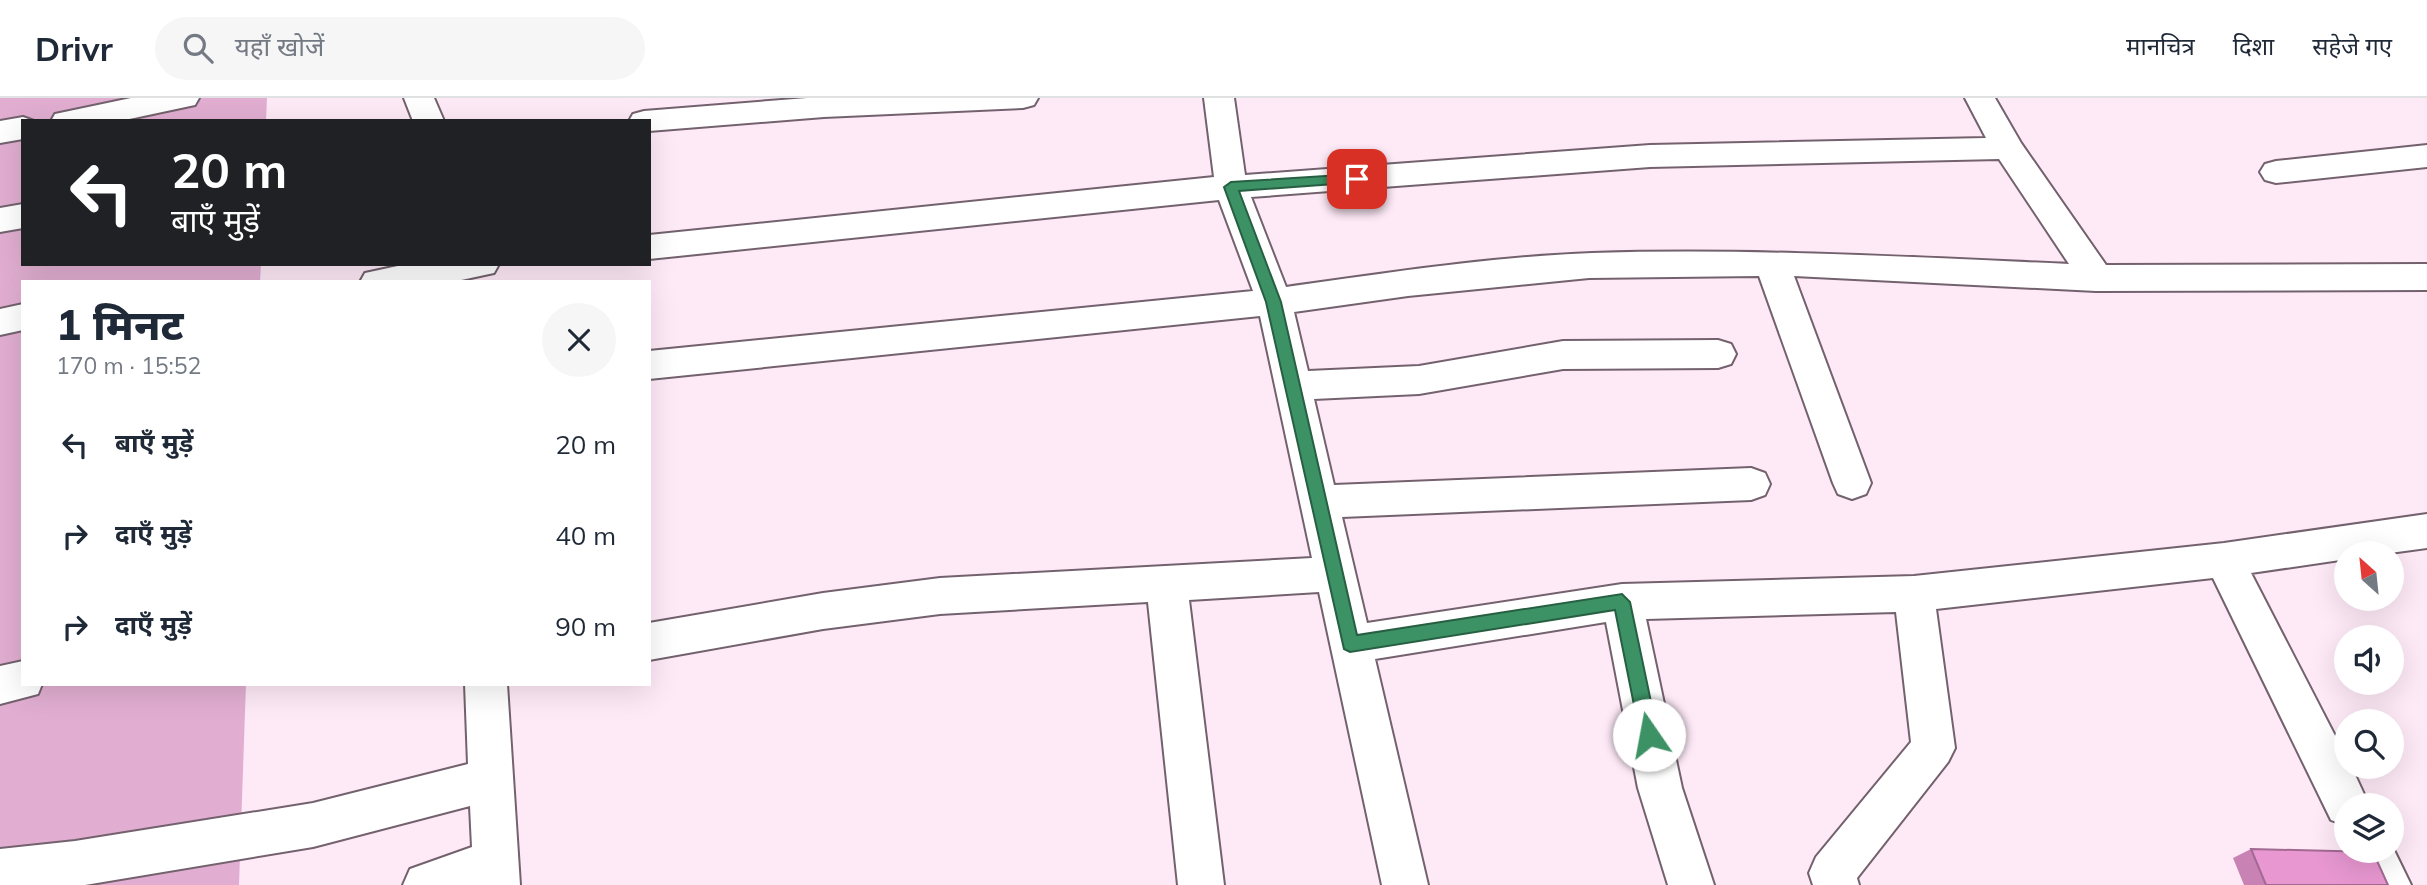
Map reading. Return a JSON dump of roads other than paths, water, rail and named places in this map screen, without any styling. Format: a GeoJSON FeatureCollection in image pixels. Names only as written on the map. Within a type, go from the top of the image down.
{"type":"FeatureCollection","features":[{"type":"Feature","properties":{"kind":"street"},"geometry":{"type":"LineString","coordinates":[[76,119],[184,98]]}},
{"type":"Feature","properties":{"kind":"street"},"geometry":{"type":"LineString","coordinates":[[419,98],[428,119]]}},
{"type":"Feature","properties":{"kind":"street"},"geometry":{"type":"LineString","coordinates":[[651,120],[824,107],[1023,98]]}},
{"type":"Feature","properties":{"kind":"street"},"geometry":{"type":"LineString","coordinates":[[1219,98],[1231,187],[1274,302],[1405,885]]}},
{"type":"Feature","properties":{"kind":"street"},"geometry":{"type":"LineString","coordinates":[[1980,98],[2008,148],[2096,278]]}},
{"type":"Feature","properties":{"kind":"street"},"geometry":{"type":"LineString","coordinates":[[0,132],[21,128]]}},
{"type":"Feature","properties":{"kind":"street"},"geometry":{"type":"LineString","coordinates":[[651,247],[1231,187],[1650,156],[2008,148]]}},
{"type":"Feature","properties":{"kind":"street"},"geometry":{"type":"LineString","coordinates":[[2276,172],[2427,156]]}},
{"type":"Feature","properties":{"kind":"street"},"geometry":{"type":"LineString","coordinates":[[0,220],[21,216]]}},
{"type":"Feature","properties":{"kind":"street"},"geometry":{"type":"LineString","coordinates":[[1772,263],[1852,483]]}},
{"type":"Feature","properties":{"kind":"street"},"geometry":{"type":"LineString","coordinates":[[651,365],[1274,302],[1408,283],[1589,266],[1772,263],[2096,278],[2427,277]]}},
{"type":"Feature","properties":{"kind":"street"},"geometry":{"type":"LineString","coordinates":[[391,280],[467,269]]}},
{"type":"Feature","properties":{"kind":"street"},"geometry":{"type":"LineString","coordinates":[[0,322],[21,317]]}},
{"type":"Feature","properties":{"kind":"street"},"geometry":{"type":"LineString","coordinates":[[1293,386],[1419,380],[1563,355],[1718,354]]}},
{"type":"Feature","properties":{"kind":"street"},"geometry":{"type":"LineString","coordinates":[[1320,502],[1751,484]]}},
{"type":"Feature","properties":{"kind":"street"},"geometry":{"type":"LineString","coordinates":[[1350,644],[1622,602],[1914,594],[2224,560],[2427,531]]}},
{"type":"Feature","properties":{"kind":"street"},"geometry":{"type":"LineString","coordinates":[[2224,560],[2341,793]]}},
{"type":"Feature","properties":{"kind":"street"},"geometry":{"type":"LineString","coordinates":[[651,642],[823,611],[940,596],[1167,586],[1337,574]]}},
{"type":"Feature","properties":{"kind":"street"},"geometry":{"type":"LineString","coordinates":[[1167,586],[1201,885]]}},
{"type":"Feature","properties":{"kind":"street"},"geometry":{"type":"LineString","coordinates":[[1836,885],[1832,873],[1933,748],[1914,594]]}},
{"type":"Feature","properties":{"kind":"street"},"geometry":{"type":"LineString","coordinates":[[1622,602],[1660,788],[1691,885]]}},
{"type":"Feature","properties":{"kind":"street"},"geometry":{"type":"LineString","coordinates":[[0,685],[21,680]]}},
{"type":"Feature","properties":{"kind":"street"},"geometry":{"type":"LineString","coordinates":[[426,885],[497,873],[486,686]]}},
{"type":"Feature","properties":{"kind":"street"},"geometry":{"type":"LineString","coordinates":[[0,872],[75,864],[313,824],[492,779]]}},
{"type":"Feature","properties":{"kind":"street"},"geometry":{"type":"LineString","coordinates":[[2377,863],[2388,885]]}}]}
